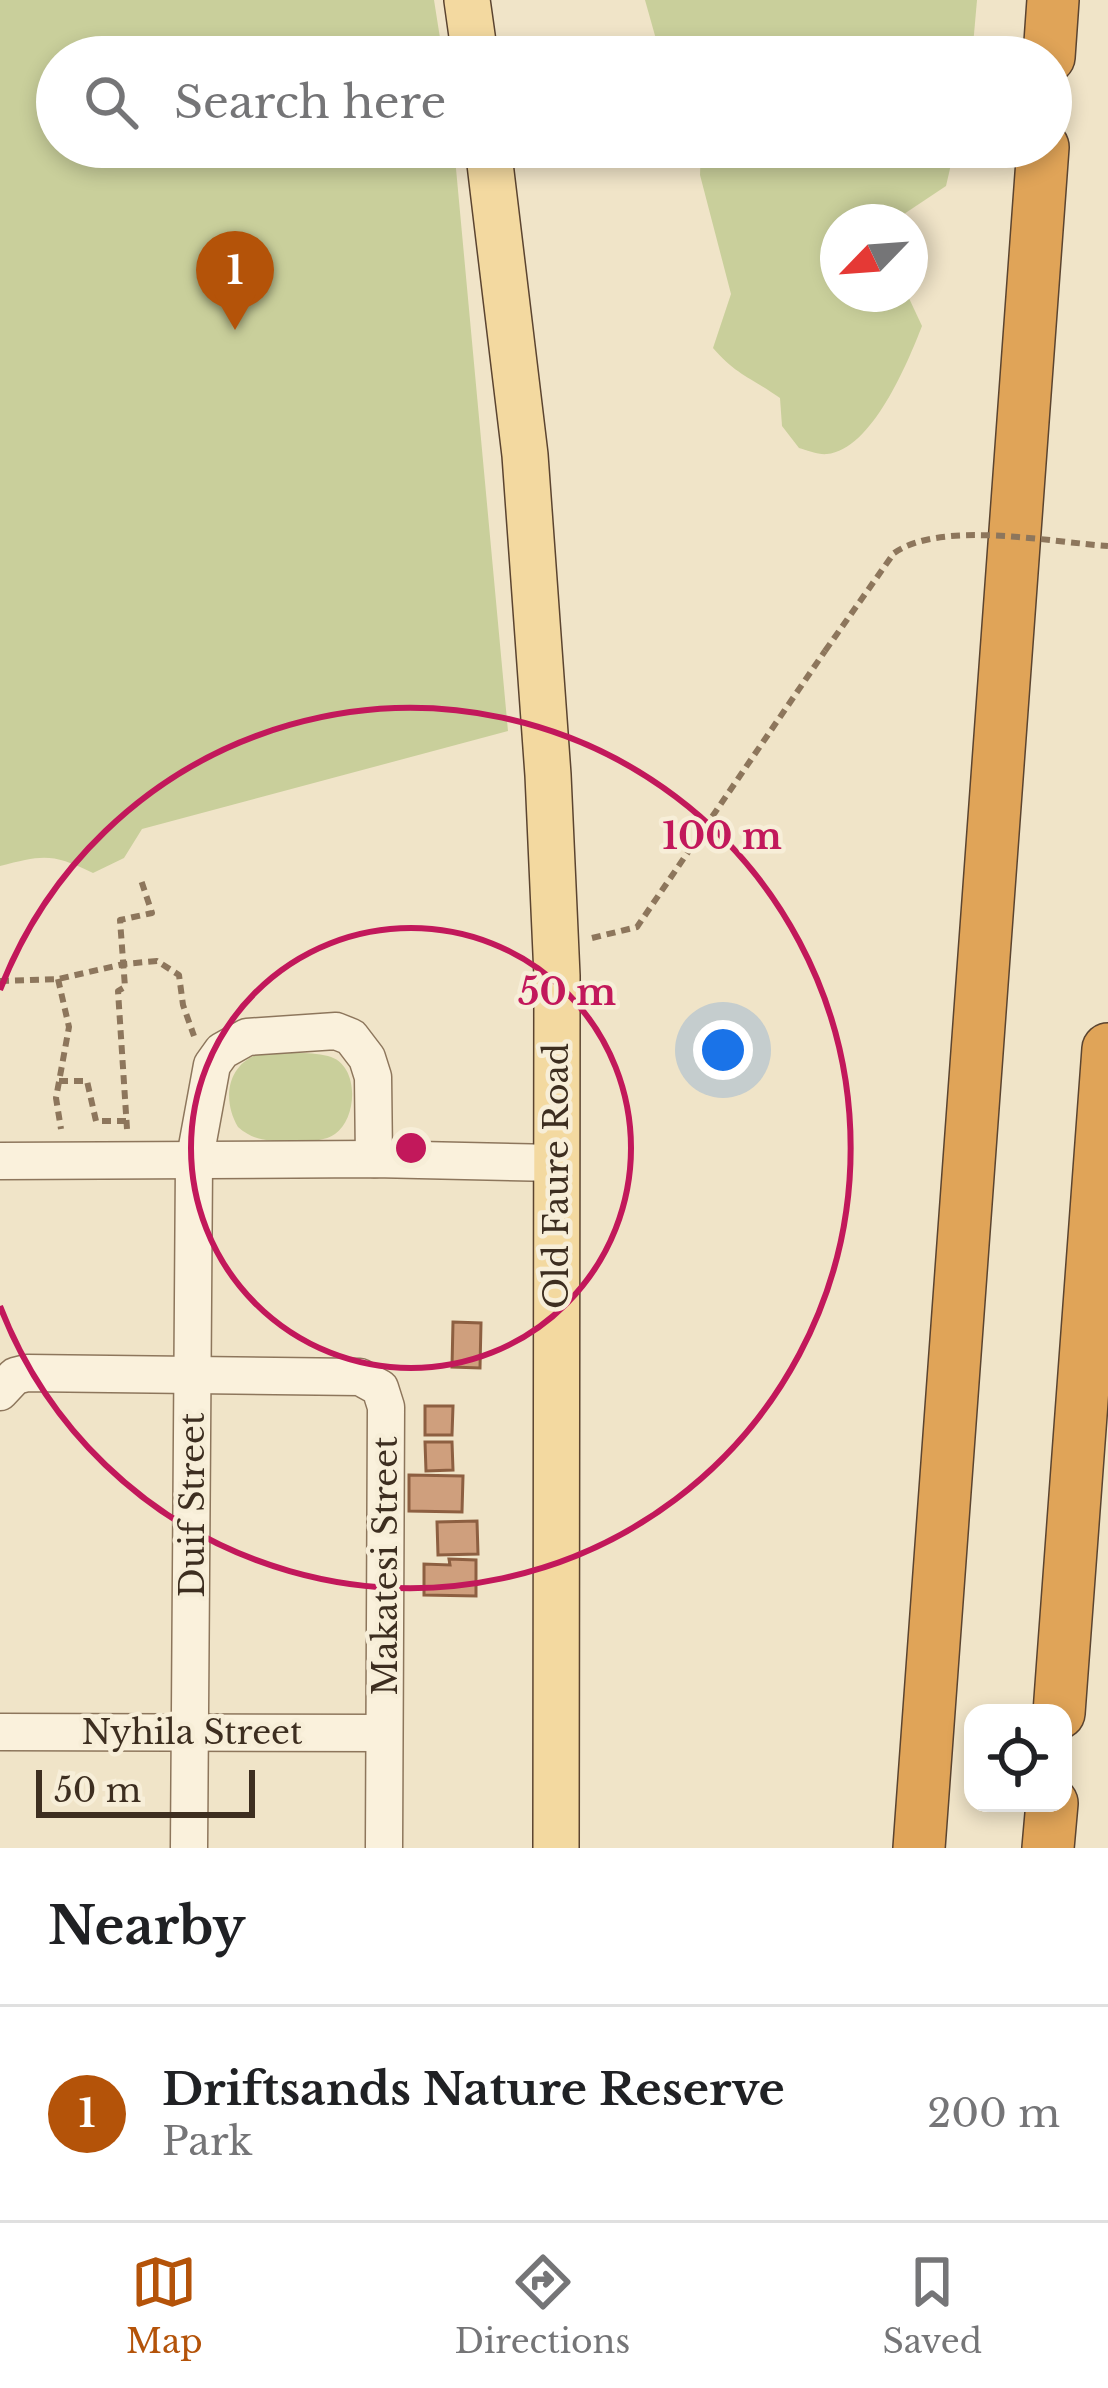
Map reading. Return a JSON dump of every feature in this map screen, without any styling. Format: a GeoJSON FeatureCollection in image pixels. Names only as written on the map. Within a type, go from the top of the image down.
{"type":"FeatureCollection","features":[{"type":"Feature","properties":{"kind":"highway"},"geometry":{"type":"LineString","coordinates":[[1050,36],[1053,0]]}},
{"type":"Feature","properties":{"kind":"highway"},"geometry":{"type":"LineString","coordinates":[[919,1848],[1041,168]]}},
{"type":"Feature","properties":{"kind":"highway"},"geometry":{"type":"LineString","coordinates":[[1060,1704],[1108,1049]]}},
{"type":"Feature","properties":{"kind":"highway"},"geometry":{"type":"LineString","coordinates":[[1048,1848],[1051,1812]]}},
{"type":"Feature","properties":{"kind":"main road"},"geometry":{"type":"LineString","coordinates":[[467,0],[472,36]]}},
{"type":"Feature","properties":{"kind":"main road","name":"Old Faure Road"},"geometry":{"type":"LineString","coordinates":[[491,168],[520,408],[537,610],[557,976],[556,1848]]}},
{"type":"Feature","properties":{"kind":"street"},"geometry":{"type":"LineString","coordinates":[[212,1065],[222,1051],[247,1037],[336,1031],[351,1037],[367,1058],[373,1077],[374,1159]]}},
{"type":"Feature","properties":{"kind":"street","name":"Duif Street"},"geometry":{"type":"LineString","coordinates":[[189,1848],[194,1163],[212,1065]]}},
{"type":"Feature","properties":{"kind":"street"},"geometry":{"type":"LineString","coordinates":[[0,1161],[556,1163]]}},
{"type":"Feature","properties":{"kind":"street","name":"Makatesi Street"},"geometry":{"type":"LineString","coordinates":[[0,1392],[14,1376],[27,1373],[361,1377],[375,1383],[384,1396],[384,1848]]}},
{"type":"Feature","properties":{"kind":"street","name":"Nyhila Street"},"geometry":{"type":"LineString","coordinates":[[0,1732],[383,1733]]}},
{"type":"Feature","properties":{"kind":"path"},"geometry":{"type":"LineString","coordinates":[[576,941],[637,927],[825,651],[894,554],[910,542],[943,534],[1108,546]]}},
{"type":"Feature","properties":{"kind":"path"},"geometry":{"type":"LineString","coordinates":[[128,1162],[118,991],[125,987],[120,920],[152,913],[140,877]]}},
{"type":"Feature","properties":{"kind":"path"},"geometry":{"type":"LineString","coordinates":[[0,981],[58,979],[124,964],[158,962],[179,975],[183,1005],[212,1065]]}},
{"type":"Feature","properties":{"kind":"path"},"geometry":{"type":"LineString","coordinates":[[58,979],[69,1027],[56,1098],[66,1162]]}},
{"type":"Feature","properties":{"kind":"path"},"geometry":{"type":"LineString","coordinates":[[59,1081],[87,1081],[96,1121],[126,1121]]}},
{"type":"Feature","properties":{"kind":"green space"},"geometry":{"type":"Polygon","coordinates":[[[0,0],[434,0],[440,36],[36,36],[36,168],[456,168],[508,731],[142,829],[124,858],[93,873],[47,858],[0,866],[0,0]]]}},
{"type":"Feature","properties":{"kind":"green space"},"geometry":{"type":"Polygon","coordinates":[[[645,0],[977,0],[974,36],[655,36],[645,0]]]}},
{"type":"Feature","properties":{"kind":"green space"},"geometry":{"type":"Polygon","coordinates":[[[700,168],[950,168],[946,186],[919,204],[820,204],[820,312],[915,312],[922,326],[886,402],[859,437],[843,449],[824,454],[799,448],[782,426],[780,398],[713,348],[731,294],[700,168]]]}},
{"type":"Feature","properties":{"kind":"green space"},"geometry":{"type":"Polygon","coordinates":[[[262,1053],[328,1056],[346,1069],[351,1104],[335,1134],[319,1140],[275,1141],[256,1138],[238,1127],[230,1104],[231,1082],[242,1064],[262,1053]]]}},
{"type":"Feature","properties":{"kind":"building"},"geometry":{"type":"Polygon","coordinates":[[[453,1322],[481,1323],[480,1368],[452,1367],[453,1322]]]}},
{"type":"Feature","properties":{"kind":"building"},"geometry":{"type":"Polygon","coordinates":[[[425,1406],[453,1406],[452,1435],[425,1435],[425,1406]]]}},
{"type":"Feature","properties":{"kind":"building"},"geometry":{"type":"Polygon","coordinates":[[[425,1442],[452,1442],[453,1470],[426,1471],[425,1442]]]}},
{"type":"Feature","properties":{"kind":"building"},"geometry":{"type":"Polygon","coordinates":[[[409,1475],[463,1476],[462,1512],[409,1511],[409,1475]]]}},
{"type":"Feature","properties":{"kind":"building"},"geometry":{"type":"Polygon","coordinates":[[[477,1521],[478,1554],[438,1555],[437,1522],[477,1521]]]}},
{"type":"Feature","properties":{"kind":"building"},"geometry":{"type":"Polygon","coordinates":[[[449,1559],[476,1560],[476,1596],[424,1595],[424,1564],[450,1565],[449,1559]]]}},
{"type":"Feature","properties":{"kind":"place","name":"Driftsands Nature Reserve"},"geometry":{"type":"Point","coordinates":[235,330]}}]}
